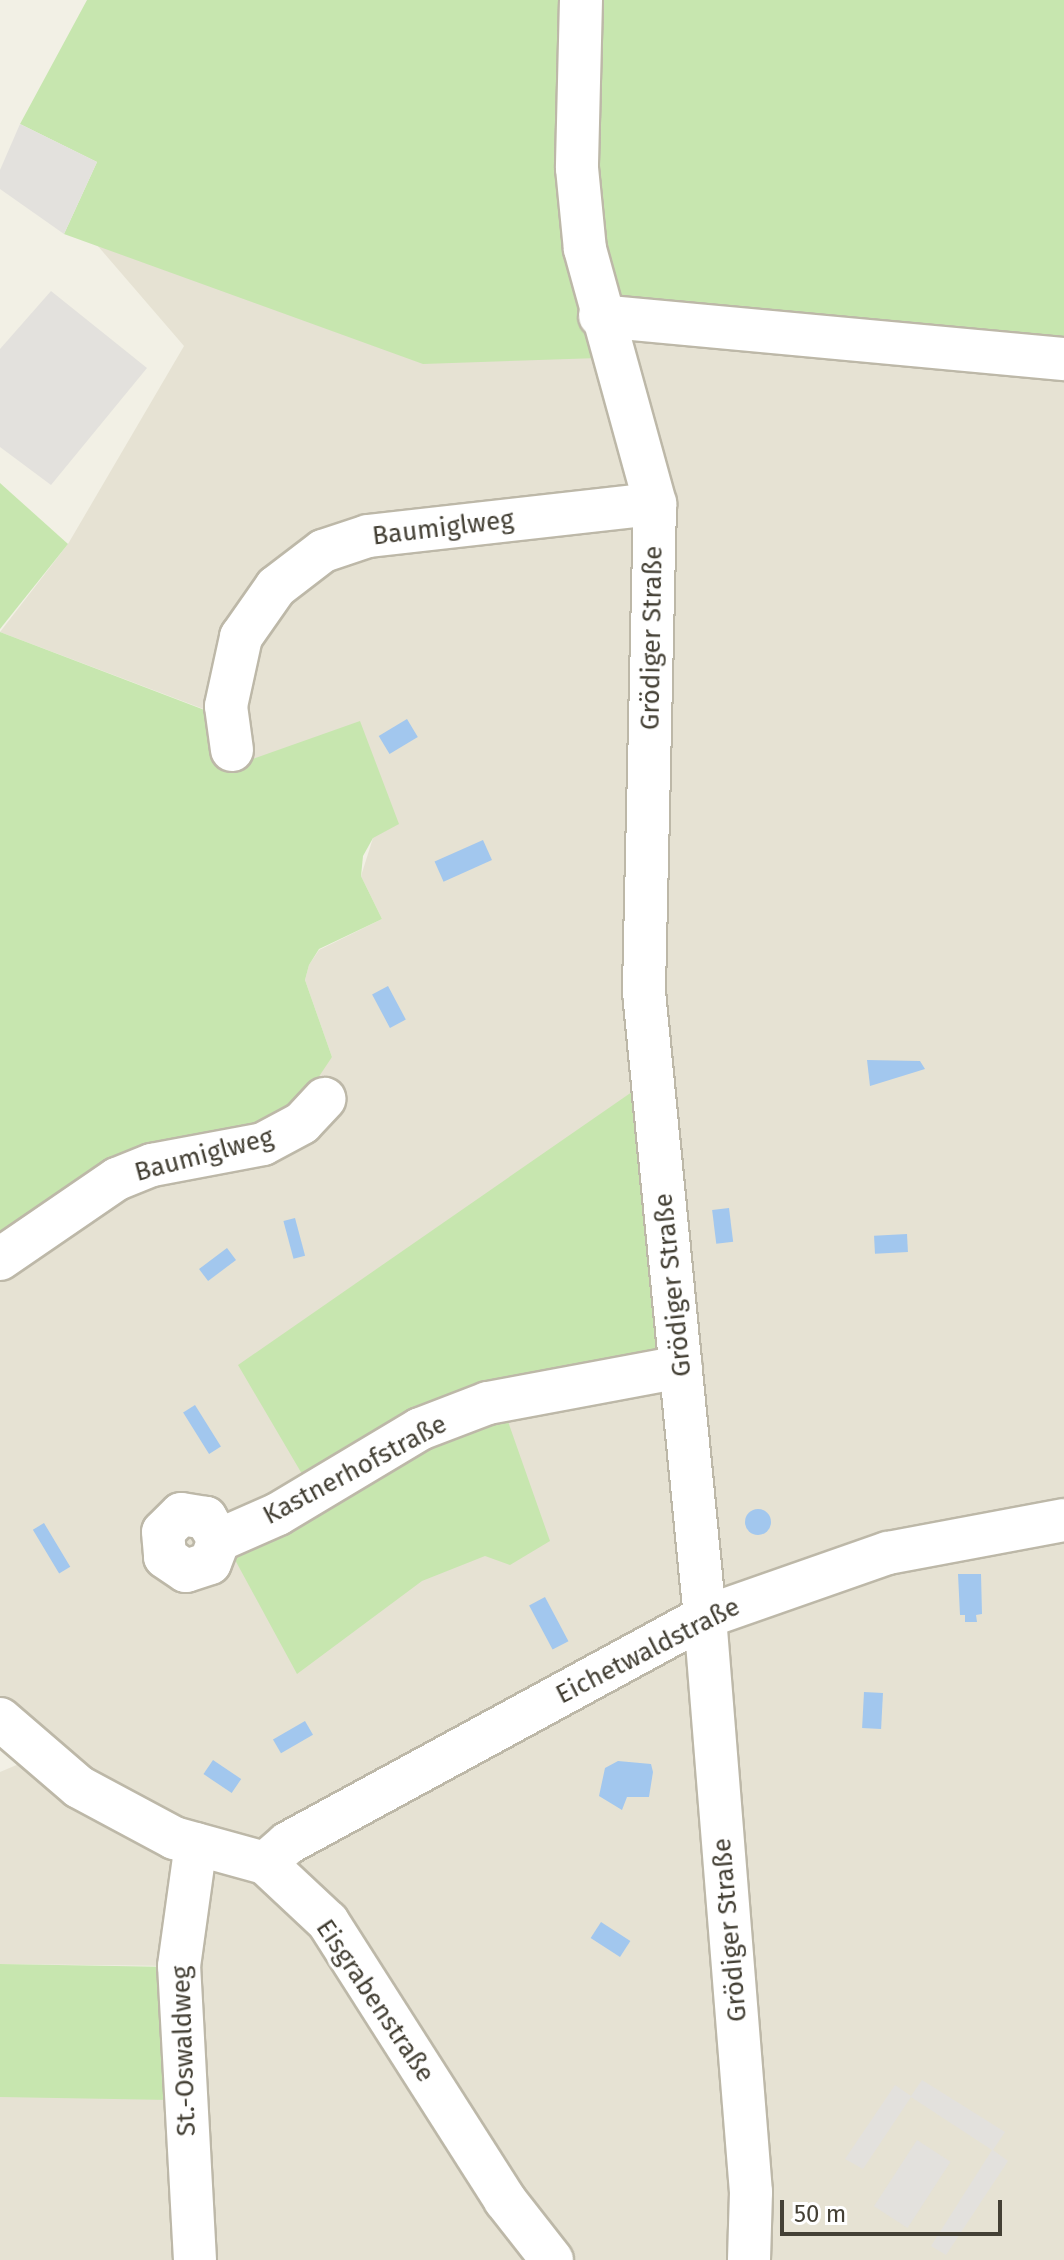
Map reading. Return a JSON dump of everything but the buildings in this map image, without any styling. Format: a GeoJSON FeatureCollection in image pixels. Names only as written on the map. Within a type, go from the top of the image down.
{"type":"FeatureCollection","features":[{"type":"Feature","properties":{"kind":"street","name":"Grödiger Straße"},"geometry":{"type":"LineString","coordinates":[[581,0],[577,168],[585,249],[600,316],[655,504],[644,992],[705,1617],[751,2192],[749,2260]]}},
{"type":"Feature","properties":{"kind":"street"},"geometry":{"type":"LineString","coordinates":[[600,316],[1064,359]]}},
{"type":"Feature","properties":{"kind":"street","name":"Baumiglweg"},"geometry":{"type":"LineString","coordinates":[[232,750],[226,706],[241,637],[276,587],[323,551],[368,536],[655,504]]}},
{"type":"Feature","properties":{"kind":"street","name":"Baumiglweg"},"geometry":{"type":"LineString","coordinates":[[0,1259],[117,1179],[152,1165],[263,1144],[302,1123],[324,1099]]}},
{"type":"Feature","properties":{"kind":"street","name":"Kastnerhofstraße"},"geometry":{"type":"LineString","coordinates":[[219,1540],[278,1514],[420,1429],[488,1403],[681,1367]]}},
{"type":"Feature","properties":{"kind":"street","name":"Eichetwaldstraße"},"geometry":{"type":"LineString","coordinates":[[265,1863],[288,1843],[705,1617],[888,1553],[1064,1520]]}},
{"type":"Feature","properties":{"kind":"street","name":"Eisgrabenstraße"},"geometry":{"type":"LineString","coordinates":[[6,1735],[79,1787],[174,1838],[265,1863],[328,1922],[505,2200],[552,2260]]}},
{"type":"Feature","properties":{"kind":"street","name":"St.-Oswaldweg"},"geometry":{"type":"LineString","coordinates":[[195,2260],[179,1966],[196,1844]]}},
{"type":"Feature","properties":{"kind":"shaded area"},"geometry":{"type":"Polygon","coordinates":[[[20,124],[97,162],[64,234],[0,189],[0,170],[20,124]]]}},
{"type":"Feature","properties":{"kind":"shaded area"},"geometry":{"type":"Polygon","coordinates":[[[97,245],[168,269],[583,294],[1064,344],[1064,2260],[0,2260],[0,2097],[171,2087],[204,1877],[0,1697],[0,1250],[332,1057],[305,980],[309,965],[319,950],[382,919],[361,876],[373,838],[223,769],[214,713],[0,632],[68,544],[184,346],[97,245]]]}},
{"type":"Feature","properties":{"kind":"shaded area"},"geometry":{"type":"Polygon","coordinates":[[[51,291],[147,368],[51,485],[0,447],[0,349],[51,291]]]}},
{"type":"Feature","properties":{"kind":"shaded area"},"geometry":{"type":"Polygon","coordinates":[[[26,1761],[172,1847],[173,1966],[0,1964],[0,1772],[26,1761]]]}},
{"type":"Feature","properties":{"kind":"shaded area"},"geometry":{"type":"Polygon","coordinates":[[[922,2080],[1005,2132],[993,2150],[1008,2161],[946,2255],[931,2246],[992,2150],[911,2097],[863,2169],[845,2159],[895,2085],[911,2096],[922,2080]]]}},
{"type":"Feature","properties":{"kind":"shaded area"},"geometry":{"type":"Polygon","coordinates":[[[917,2140],[951,2162],[908,2228],[874,2206],[917,2140]]]}},
{"type":"Feature","properties":{"kind":"green space"},"geometry":{"type":"Polygon","coordinates":[[[87,0],[570,0],[599,358],[423,364],[64,234],[97,162],[20,124],[87,0]]]}},
{"type":"Feature","properties":{"kind":"green space"},"geometry":{"type":"Polygon","coordinates":[[[595,0],[1064,0],[1064,344],[612,298],[592,165],[595,0]]]}},
{"type":"Feature","properties":{"kind":"green space"},"geometry":{"type":"Polygon","coordinates":[[[0,483],[68,544],[0,629],[0,483]]]}},
{"type":"Feature","properties":{"kind":"green space"},"geometry":{"type":"Polygon","coordinates":[[[0,632],[215,714],[224,769],[360,721],[399,824],[373,838],[363,856],[361,876],[382,919],[319,949],[309,965],[305,980],[332,1057],[294,1114],[0,1250],[0,632]]]}},
{"type":"Feature","properties":{"kind":"green space"},"geometry":{"type":"Polygon","coordinates":[[[642,1085],[670,1355],[504,1410],[550,1541],[510,1565],[485,1556],[422,1581],[297,1674],[234,1558],[322,1508],[238,1365],[642,1085]]]}},
{"type":"Feature","properties":{"kind":"green space"},"geometry":{"type":"Polygon","coordinates":[[[0,1964],[173,1967],[171,2100],[0,2097],[0,1964]]]}},
{"type":"Feature","properties":{"kind":"water"},"geometry":{"type":"Polygon","coordinates":[[[407,719],[418,737],[390,754],[379,736],[407,719]]]}},
{"type":"Feature","properties":{"kind":"water"},"geometry":{"type":"Polygon","coordinates":[[[483,840],[492,860],[444,882],[435,862],[483,840]]]}},
{"type":"Feature","properties":{"kind":"water"},"geometry":{"type":"Polygon","coordinates":[[[388,986],[406,1020],[390,1028],[372,994],[388,986]]]}},
{"type":"Feature","properties":{"kind":"water"},"geometry":{"type":"Polygon","coordinates":[[[867,1060],[920,1061],[925,1069],[870,1086],[867,1060]]]}},
{"type":"Feature","properties":{"kind":"water"},"geometry":{"type":"Polygon","coordinates":[[[729,1208],[733,1242],[716,1244],[712,1210],[729,1208]]]}},
{"type":"Feature","properties":{"kind":"water"},"geometry":{"type":"Polygon","coordinates":[[[295,1218],[305,1256],[294,1259],[283,1221],[295,1218]]]}},
{"type":"Feature","properties":{"kind":"water"},"geometry":{"type":"Polygon","coordinates":[[[907,1234],[908,1252],[875,1254],[874,1236],[907,1234]]]}},
{"type":"Feature","properties":{"kind":"water"},"geometry":{"type":"Polygon","coordinates":[[[227,1248],[236,1260],[208,1281],[199,1269],[227,1248]]]}},
{"type":"Feature","properties":{"kind":"water"},"geometry":{"type":"Polygon","coordinates":[[[195,1405],[221,1447],[209,1454],[183,1412],[195,1405]]]}},
{"type":"Feature","properties":{"kind":"water"},"geometry":{"type":"Polygon","coordinates":[[[758,1509],[767,1513],[771,1522],[767,1531],[758,1535],[749,1531],[745,1522],[749,1513],[758,1509]]]}},
{"type":"Feature","properties":{"kind":"water"},"geometry":{"type":"Polygon","coordinates":[[[44,1523],[70,1567],[59,1573],[33,1530],[44,1523]]]}},
{"type":"Feature","properties":{"kind":"water"},"geometry":{"type":"Polygon","coordinates":[[[958,1574],[981,1574],[982,1614],[976,1615],[977,1622],[965,1622],[965,1615],[960,1615],[958,1574]]]}},
{"type":"Feature","properties":{"kind":"water"},"geometry":{"type":"Polygon","coordinates":[[[545,1597],[568,1641],[553,1650],[529,1605],[545,1597]]]}},
{"type":"Feature","properties":{"kind":"water"},"geometry":{"type":"Polygon","coordinates":[[[864,1692],[883,1693],[881,1729],[862,1728],[864,1692]]]}},
{"type":"Feature","properties":{"kind":"water"},"geometry":{"type":"Polygon","coordinates":[[[305,1721],[313,1735],[281,1753],[273,1740],[305,1721]]]}},
{"type":"Feature","properties":{"kind":"water"},"geometry":{"type":"Polygon","coordinates":[[[213,1760],[241,1779],[232,1793],[203,1774],[213,1760]]]}},
{"type":"Feature","properties":{"kind":"water"},"geometry":{"type":"Polygon","coordinates":[[[618,1761],[651,1764],[653,1772],[649,1797],[627,1797],[622,1810],[599,1796],[605,1768],[618,1761]]]}},
{"type":"Feature","properties":{"kind":"water"},"geometry":{"type":"Polygon","coordinates":[[[601,1922],[630,1941],[620,1957],[591,1938],[601,1922]]]}}]}
